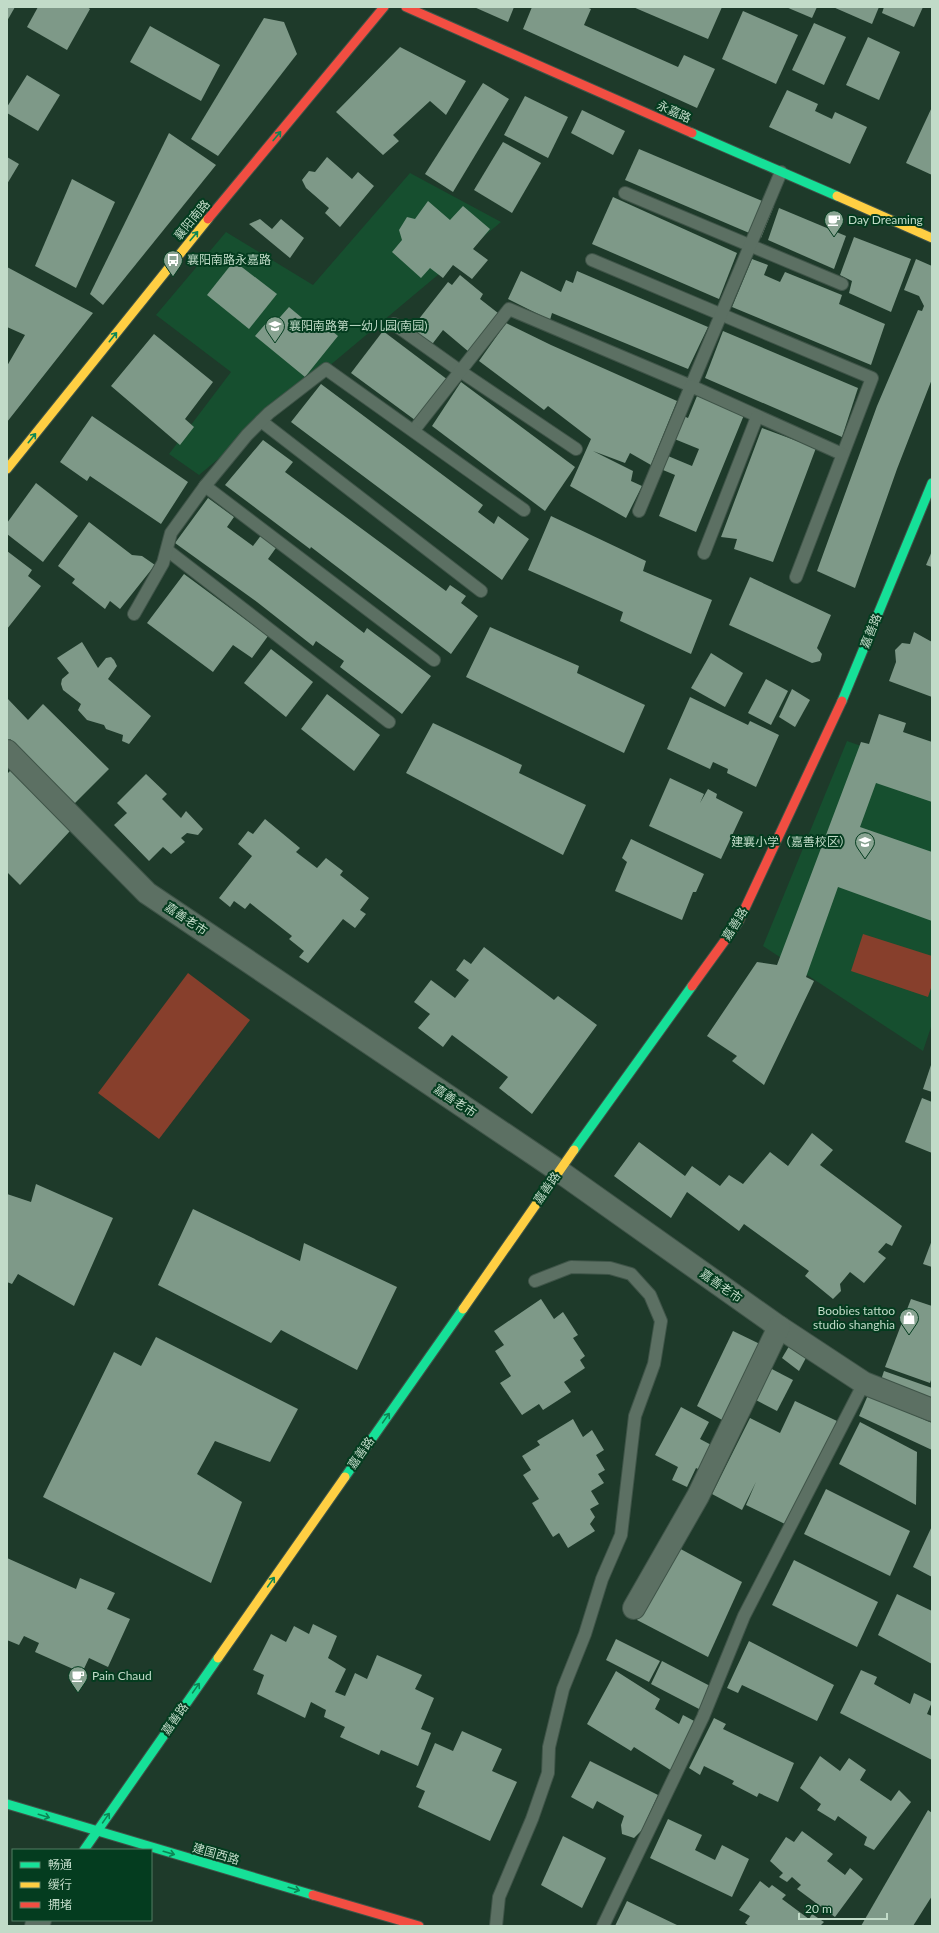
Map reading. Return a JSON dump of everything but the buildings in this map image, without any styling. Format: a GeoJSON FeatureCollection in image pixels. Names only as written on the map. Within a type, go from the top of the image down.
{"type":"FeatureCollection","features":[{"type":"Feature","properties":{"kind":"street","name":"襄阳南路"},"geometry":{"type":"LineString","coordinates":[[7,469],[165,270],[384,7]]}},
{"type":"Feature","properties":{"kind":"street","name":"永嘉路"},"geometry":{"type":"LineString","coordinates":[[406,7],[932,238]]}},
{"type":"Feature","properties":{"kind":"street","name":"嘉善路"},"geometry":{"type":"LineString","coordinates":[[85,1849],[559,1171],[739,921],[838,712],[932,483]]}},
{"type":"Feature","properties":{"kind":"street","name":"嘉善老市"},"geometry":{"type":"LineString","coordinates":[[7,751],[147,893],[559,1171],[779,1327],[864,1383],[932,1410]]}},
{"type":"Feature","properties":{"kind":"street"},"geometry":{"type":"LineString","coordinates":[[634,1608],[698,1496],[779,1327]]}},
{"type":"Feature","properties":{"kind":"street","name":"建国西路"},"geometry":{"type":"LineString","coordinates":[[7,1804],[96,1832],[419,1926]]}},
{"type":"Feature","properties":{"kind":"lane"},"geometry":{"type":"LineString","coordinates":[[638,511],[752,245],[781,172]]}},
{"type":"Feature","properties":{"kind":"lane"},"geometry":{"type":"LineString","coordinates":[[625,193],[842,284]]}},
{"type":"Feature","properties":{"kind":"lane"},"geometry":{"type":"LineString","coordinates":[[592,260],[872,378],[796,577]]}},
{"type":"Feature","properties":{"kind":"lane"},"geometry":{"type":"LineString","coordinates":[[414,430],[509,309],[691,386],[842,454]]}},
{"type":"Feature","properties":{"kind":"lane"},"geometry":{"type":"LineString","coordinates":[[394,324],[460,372],[576,449]]}},
{"type":"Feature","properties":{"kind":"lane"},"geometry":{"type":"LineString","coordinates":[[134,614],[163,563],[171,533],[205,486],[261,422],[326,369],[414,430],[524,510]]}},
{"type":"Feature","properties":{"kind":"lane"},"geometry":{"type":"LineString","coordinates":[[704,553],[757,417]]}},
{"type":"Feature","properties":{"kind":"lane"},"geometry":{"type":"LineString","coordinates":[[261,422],[481,591]]}},
{"type":"Feature","properties":{"kind":"lane"},"geometry":{"type":"LineString","coordinates":[[205,486],[434,660]]}},
{"type":"Feature","properties":{"kind":"lane"},"geometry":{"type":"LineString","coordinates":[[167,550],[390,722]]}},
{"type":"Feature","properties":{"kind":"lane"},"geometry":{"type":"LineString","coordinates":[[496,1926],[499,1897],[532,1819],[548,1773],[550,1747],[563,1689],[585,1634],[602,1579],[621,1535],[635,1416],[654,1364],[661,1321],[650,1295],[631,1274],[610,1268],[571,1267],[535,1281]]}},
{"type":"Feature","properties":{"kind":"lane"},"geometry":{"type":"LineString","coordinates":[[603,1926],[703,1717],[744,1616],[864,1383]]}},
{"type":"Feature","properties":{"kind":"shaded area","name":"襄阳南路第一幼儿园(南园)"},"geometry":{"type":"Polygon","coordinates":[[[410,173],[501,222],[199,475],[169,454],[231,372],[156,315],[226,232],[313,285],[410,173]]]}},
{"type":"Feature","properties":{"kind":"shaded area","name":"建襄小学（嘉善校区）"},"geometry":{"type":"Polygon","coordinates":[[[847,741],[932,771],[932,1024],[923,1051],[763,946],[847,741]]]}},
{"type":"Feature","properties":{"kind":"shaded area"},"geometry":{"type":"Polygon","coordinates":[[[863,934],[932,956],[932,985],[928,997],[851,971],[863,934]]]}},
{"type":"Feature","properties":{"kind":"shaded area"},"geometry":{"type":"Polygon","coordinates":[[[188,973],[250,1020],[159,1139],[98,1093],[188,973]]]}},
{"type":"Feature","properties":{"kind":"traffic: fast"},"geometry":{"type":"LineString","coordinates":[[692,133],[837,196]]}},
{"type":"Feature","properties":{"kind":"traffic: fast"},"geometry":{"type":"LineString","coordinates":[[842,701],[932,483]]}},
{"type":"Feature","properties":{"kind":"traffic: fast"},"geometry":{"type":"LineString","coordinates":[[574,1150],[692,986]]}},
{"type":"Feature","properties":{"kind":"traffic: fast"},"geometry":{"type":"LineString","coordinates":[[345,1477],[463,1309]]}},
{"type":"Feature","properties":{"kind":"traffic: fast"},"geometry":{"type":"LineString","coordinates":[[85,1849],[218,1658]]}},
{"type":"Feature","properties":{"kind":"traffic: fast"},"geometry":{"type":"LineString","coordinates":[[7,1804],[313,1895]]}},
{"type":"Feature","properties":{"kind":"traffic: slow"},"geometry":{"type":"LineString","coordinates":[[837,196],[932,238]]}},
{"type":"Feature","properties":{"kind":"traffic: slow"},"geometry":{"type":"LineString","coordinates":[[7,469],[208,219]]}},
{"type":"Feature","properties":{"kind":"traffic: slow"},"geometry":{"type":"LineString","coordinates":[[463,1309],[574,1150]]}},
{"type":"Feature","properties":{"kind":"traffic: slow"},"geometry":{"type":"LineString","coordinates":[[218,1658],[345,1477]]}},
{"type":"Feature","properties":{"kind":"traffic: jam"},"geometry":{"type":"LineString","coordinates":[[208,219],[384,7]]}},
{"type":"Feature","properties":{"kind":"traffic: jam"},"geometry":{"type":"LineString","coordinates":[[406,7],[692,133]]}},
{"type":"Feature","properties":{"kind":"traffic: jam"},"geometry":{"type":"LineString","coordinates":[[692,986],[739,921],[842,701]]}},
{"type":"Feature","properties":{"kind":"traffic: jam"},"geometry":{"type":"LineString","coordinates":[[313,1895],[419,1926]]}},
{"type":"Feature","properties":{"kind":"place","name":"Day Dreaming"},"geometry":{"type":"Point","coordinates":[834,237]}},
{"type":"Feature","properties":{"kind":"place","name":"襄阳南路永嘉路"},"geometry":{"type":"Point","coordinates":[173,277]}},
{"type":"Feature","properties":{"kind":"place","name":"襄阳南路第一幼儿园(南园)"},"geometry":{"type":"Point","coordinates":[275,343]}},
{"type":"Feature","properties":{"kind":"place","name":"建襄小学（嘉善校区）"},"geometry":{"type":"Point","coordinates":[865,859]}},
{"type":"Feature","properties":{"kind":"place","name":"Boobies tattoo studio shanghia"},"geometry":{"type":"Point","coordinates":[909,1335]}},
{"type":"Feature","properties":{"kind":"place","name":"Pain Chaud"},"geometry":{"type":"Point","coordinates":[78,1693]}}]}
